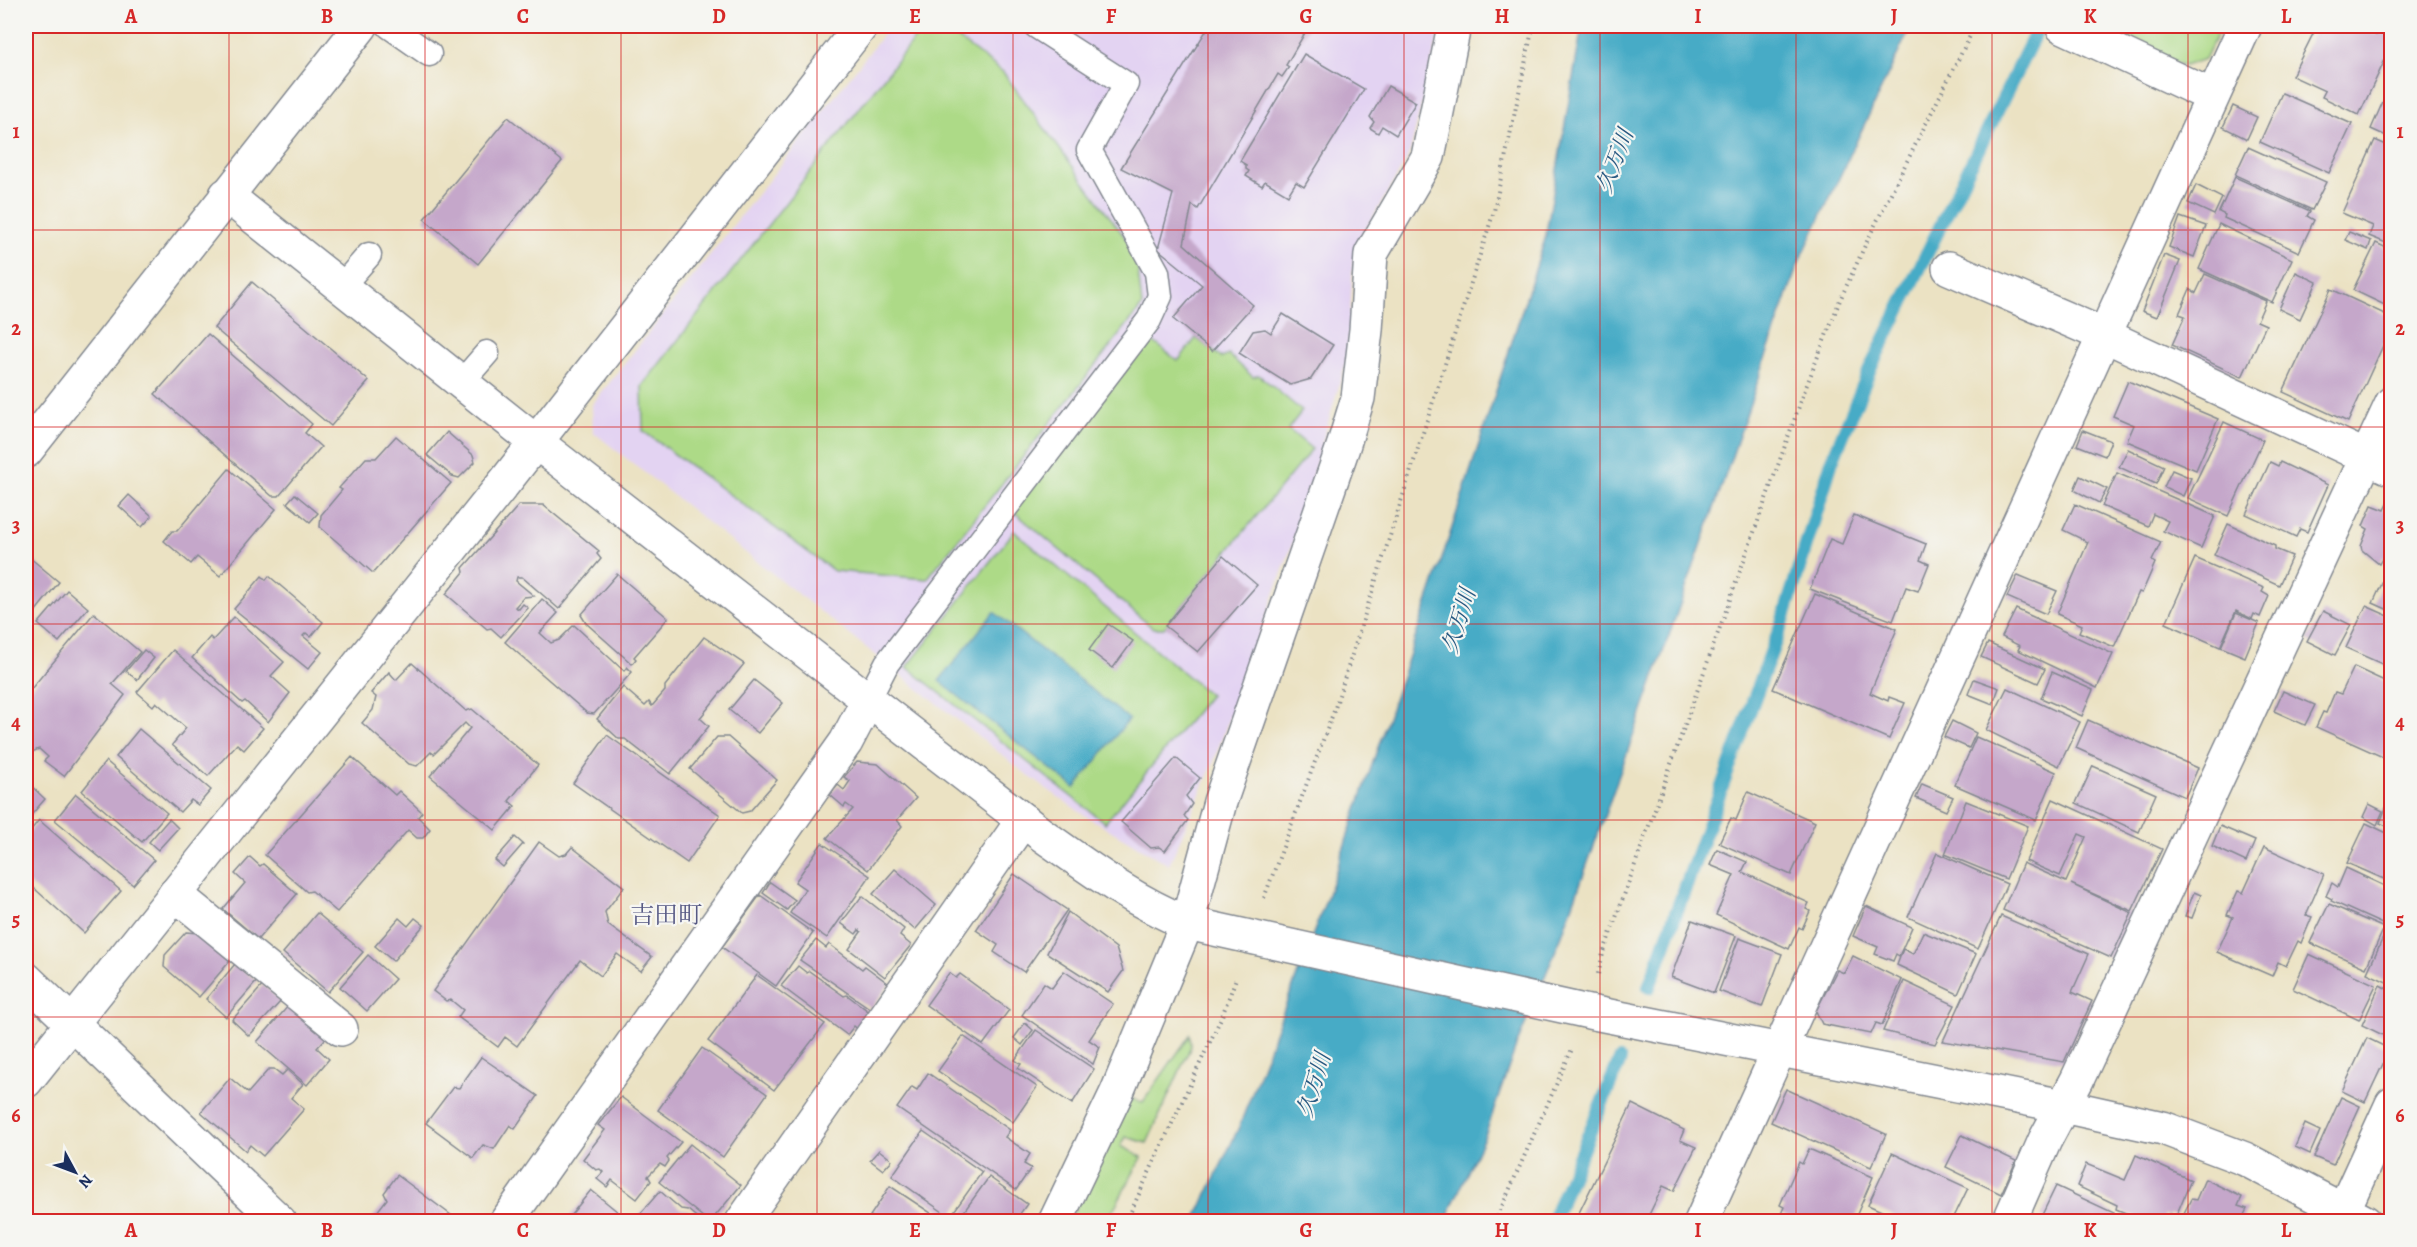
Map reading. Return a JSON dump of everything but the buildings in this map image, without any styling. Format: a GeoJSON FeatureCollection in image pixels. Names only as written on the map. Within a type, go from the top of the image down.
{"type":"FeatureCollection","features":[{"type":"Feature","properties":{"kind":"street"},"geometry":{"type":"LineString","coordinates":[[26,451],[361,26]]}},
{"type":"Feature","properties":{"kind":"street"},"geometry":{"type":"LineString","coordinates":[[26,1081],[536,442],[861,26]]}},
{"type":"Feature","properties":{"kind":"street"},"geometry":{"type":"LineString","coordinates":[[1054,1221],[1117,1092],[1187,923],[1220,802],[1344,447],[1358,398],[1366,330],[1371,254],[1428,157],[1454,26]]}},
{"type":"Feature","properties":{"kind":"street"},"geometry":{"type":"LineString","coordinates":[[2062,26],[2212,96]]}},
{"type":"Feature","properties":{"kind":"street"},"geometry":{"type":"LineString","coordinates":[[1701,1221],[2245,26]]}},
{"type":"Feature","properties":{"kind":"street"},"geometry":{"type":"LineString","coordinates":[[226,195],[536,442],[1023,820],[1124,892],[1154,909],[1187,923],[1577,1009],[2163,1128],[2245,1160],[2349,1218],[2391,1104]]}},
{"type":"Feature","properties":{"kind":"street"},"geometry":{"type":"LineString","coordinates":[[1949,268],[2104,335],[2379,464]]}},
{"type":"Feature","properties":{"kind":"street"},"geometry":{"type":"LineString","coordinates":[[2009,1221],[2063,1106],[2078,1080],[2379,464],[2391,403]]}},
{"type":"Feature","properties":{"kind":"street"},"geometry":{"type":"LineString","coordinates":[[506,1221],[846,742],[868,700]]}},
{"type":"Feature","properties":{"kind":"street"},"geometry":{"type":"LineString","coordinates":[[742,1221],[1023,820]]}},
{"type":"Feature","properties":{"kind":"street"},"geometry":{"type":"LineString","coordinates":[[175,894],[341,1029]]}},
{"type":"Feature","properties":{"kind":"street"},"geometry":{"type":"LineString","coordinates":[[26,979],[280,1221]]}},
{"type":"Feature","properties":{"kind":"lane"},"geometry":{"type":"LineString","coordinates":[[389,26],[429,54]]}},
{"type":"Feature","properties":{"kind":"lane"},"geometry":{"type":"LineString","coordinates":[[868,700],[887,663],[1149,320],[1160,296],[1157,272],[1089,150],[1126,84],[1036,26]]}},
{"type":"Feature","properties":{"kind":"lane"},"geometry":{"type":"LineString","coordinates":[[341,287],[369,255]]}},
{"type":"Feature","properties":{"kind":"lane"},"geometry":{"type":"LineString","coordinates":[[461,383],[487,353]]}},
{"type":"Feature","properties":{"kind":"path"},"geometry":{"type":"LineString","coordinates":[[1264,899],[1334,711],[1490,223],[1533,26]]}},
{"type":"Feature","properties":{"kind":"path"},"geometry":{"type":"LineString","coordinates":[[1495,1221],[1577,1009],[1603,954],[1810,376],[1840,300],[1868,239],[1975,26]]}},
{"type":"Feature","properties":{"kind":"path"},"geometry":{"type":"LineString","coordinates":[[1126,1221],[1222,1016],[1237,975]]}},
{"type":"Feature","properties":{"kind":"shaded area"},"geometry":{"type":"Polygon","coordinates":[[[890,26],[1441,26],[1409,156],[1360,239],[1353,261],[1348,355],[1292,545],[1212,766],[1169,865],[1084,815],[1030,777],[593,432],[592,405],[890,26]]]}},
{"type":"Feature","properties":{"kind":"green space"},"geometry":{"type":"Polygon","coordinates":[[[2096,26],[2221,26],[2205,59],[2184,66],[2096,26]]]}},
{"type":"Feature","properties":{"kind":"green space"},"geometry":{"type":"Polygon","coordinates":[[[942,27],[1003,72],[1136,252],[1142,306],[927,579],[834,571],[643,431],[642,386],[921,30],[942,27]]]}},
{"type":"Feature","properties":{"kind":"green space"},"geometry":{"type":"Polygon","coordinates":[[[1196,338],[1222,358],[1229,355],[1253,377],[1259,375],[1302,411],[1288,429],[1312,449],[1164,628],[1153,628],[1013,511],[1150,339],[1178,361],[1196,338]]]}},
{"type":"Feature","properties":{"kind":"green space"},"geometry":{"type":"Polygon","coordinates":[[[1014,531],[1210,695],[1105,823],[907,667],[1014,531]]]}},
{"type":"Feature","properties":{"kind":"green space"},"geometry":{"type":"Polygon","coordinates":[[[1190,1035],[1191,1046],[1147,1143],[1126,1137],[1121,1146],[1142,1157],[1107,1221],[1069,1222],[1127,1098],[1143,1102],[1190,1035]]]}},
{"type":"Feature","properties":{"kind":"water","name":"久万川"},"geometry":{"type":"Polygon","coordinates":[[[1582,26],[1911,26],[1797,267],[1706,532],[1562,935],[1515,1049],[1486,1133],[1445,1221],[1194,1222],[1239,1127],[1326,900],[1439,568],[1545,239],[1582,26]]]}},
{"type":"Feature","properties":{"kind":"water"},"geometry":{"type":"Polygon","coordinates":[[[994,612],[1129,719],[1075,788],[939,681],[994,612]]]}},
{"type":"Feature","properties":{"kind":"waterway"},"geometry":{"type":"LineString","coordinates":[[1649,987],[1784,617],[1832,461],[1871,367],[2039,26]]}},
{"type":"Feature","properties":{"kind":"waterway"},"geometry":{"type":"LineString","coordinates":[[1552,1222],[1620,1060]]}},
{"type":"Feature","properties":{"kind":"district","name":"吉田町"},"geometry":{"type":"Point","coordinates":[666,915]}}]}
